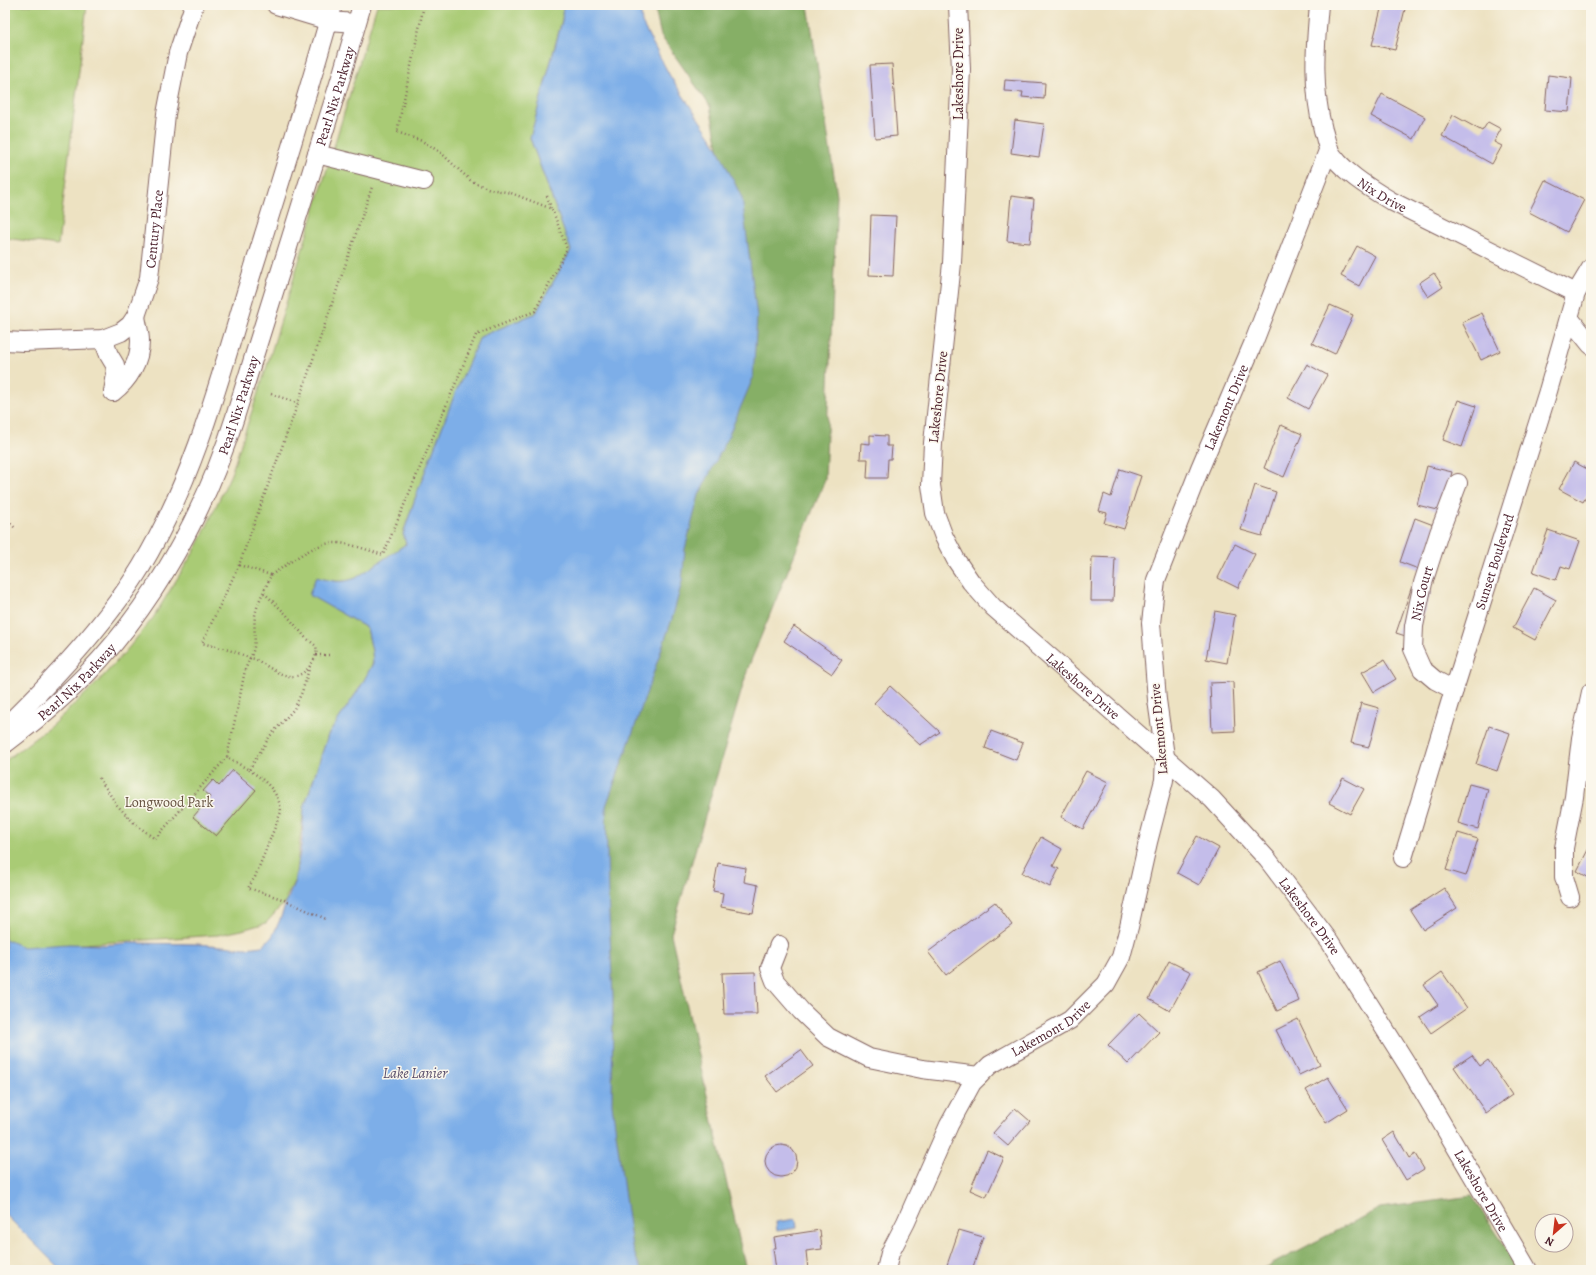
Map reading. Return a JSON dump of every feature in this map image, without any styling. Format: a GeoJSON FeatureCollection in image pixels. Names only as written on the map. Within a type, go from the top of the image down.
{"type":"FeatureCollection","features":[{"type":"Feature","properties":{"kind":"street","name":"Century Place"},"geometry":{"type":"LineString","coordinates":[[5,341],[24,342],[103,339],[121,332],[130,325],[136,316],[149,278],[166,114],[178,53],[194,5]]}},
{"type":"Feature","properties":{"kind":"street"},"geometry":{"type":"LineString","coordinates":[[276,5],[331,13],[356,23]]}},
{"type":"Feature","properties":{"kind":"street","name":"Pearl Nix Parkway"},"geometry":{"type":"LineString","coordinates":[[5,744],[58,702],[87,673],[116,640],[148,599],[186,535],[223,455],[362,5]]}},
{"type":"Feature","properties":{"kind":"street","name":"Lakeshore Drive"},"geometry":{"type":"LineString","coordinates":[[958,5],[961,69],[952,263],[932,443],[931,485],[935,513],[944,538],[956,560],[971,582],[994,607],[1212,799],[1268,860],[1330,942],[1410,1069],[1528,1270]]}},
{"type":"Feature","properties":{"kind":"street","name":"Nix Drive"},"geometry":{"type":"LineString","coordinates":[[1319,5],[1314,53],[1317,100],[1329,148],[1340,163],[1364,184],[1391,201],[1576,293]]}},
{"type":"Feature","properties":{"kind":"street","name":"Pearl Nix Parkway"},"geometry":{"type":"LineString","coordinates":[[5,727],[70,659],[121,598],[163,528],[182,487],[210,409],[331,13]]}},
{"type":"Feature","properties":{"kind":"street","name":"Lakemont Drive"},"geometry":{"type":"LineString","coordinates":[[886,1270],[890,1253],[906,1222],[949,1125],[972,1083],[990,1065],[1070,1020],[1106,984],[1121,957],[1130,927],[1148,842],[1164,780],[1164,756],[1157,700],[1151,623],[1156,580],[1200,468],[1253,344],[1329,148]]}},
{"type":"Feature","properties":{"kind":"street"},"geometry":{"type":"LineString","coordinates":[[317,154],[424,181]]}},
{"type":"Feature","properties":{"kind":"street","name":"Sunset Boulevard"},"geometry":{"type":"LineString","coordinates":[[1403,858],[1454,690],[1512,509],[1570,319],[1576,293],[1591,268]]}},
{"type":"Feature","properties":{"kind":"street"},"geometry":{"type":"LineString","coordinates":[[103,339],[109,355],[115,365],[114,392],[124,383],[132,371],[137,356],[140,341],[136,316]]}},
{"type":"Feature","properties":{"kind":"street"},"geometry":{"type":"LineString","coordinates":[[1570,319],[1591,345]]}},
{"type":"Feature","properties":{"kind":"street","name":"Nix Court"},"geometry":{"type":"LineString","coordinates":[[1454,690],[1435,680],[1422,670],[1413,649],[1414,626],[1423,583],[1439,533],[1458,483]]}},
{"type":"Feature","properties":{"kind":"street"},"geometry":{"type":"LineString","coordinates":[[1570,897],[1564,878],[1564,848],[1574,797],[1581,738],[1591,692]]}},
{"type":"Feature","properties":{"kind":"street"},"geometry":{"type":"LineString","coordinates":[[779,945],[770,968],[775,982],[801,1011],[828,1037],[869,1058],[922,1069],[978,1076]]}},
{"type":"Feature","properties":{"kind":"path"},"geometry":{"type":"LineString","coordinates":[[424,5],[396,132],[422,141],[440,152],[470,180],[480,185],[490,189],[511,193],[552,208]]}},
{"type":"Feature","properties":{"kind":"path"},"geometry":{"type":"LineString","coordinates":[[310,666],[297,676],[286,676],[255,659],[236,652],[202,643],[239,565],[298,403],[372,186]]}},
{"type":"Feature","properties":{"kind":"path"},"geometry":{"type":"LineString","coordinates":[[99,778],[117,805],[133,822],[155,839],[227,757],[240,701],[244,670],[255,648],[255,616],[257,608],[272,575],[313,549],[331,543],[346,544],[383,555],[476,335],[534,311],[568,249],[547,196]]}},
{"type":"Feature","properties":{"kind":"path"},"geometry":{"type":"LineString","coordinates":[[271,394],[298,403]]}},
{"type":"Feature","properties":{"kind":"path"},"geometry":{"type":"LineString","coordinates":[[5,522],[7,520],[16,529]]}},
{"type":"Feature","properties":{"kind":"path"},"geometry":{"type":"LineString","coordinates":[[239,565],[272,575]]}},
{"type":"Feature","properties":{"kind":"path"},"geometry":{"type":"LineString","coordinates":[[249,770],[270,736],[294,709],[302,692],[310,666],[316,655],[316,646],[305,637],[285,613],[264,593]]}},
{"type":"Feature","properties":{"kind":"path"},"geometry":{"type":"LineString","coordinates":[[316,655],[328,655]]}},
{"type":"Feature","properties":{"kind":"path"},"geometry":{"type":"LineString","coordinates":[[227,757],[262,779],[278,796],[280,804],[281,812],[255,877],[248,888],[282,899],[326,919]]}},
{"type":"Feature","properties":{"kind":"green space"},"geometry":{"type":"Polygon","coordinates":[[[5,5],[87,5],[58,245],[5,238],[5,5]]]}},
{"type":"Feature","properties":{"kind":"green space","name":"Longwood Park"},"geometry":{"type":"Polygon","coordinates":[[[377,5],[566,5],[530,138],[571,250],[536,313],[480,337],[454,396],[418,490],[403,533],[406,544],[351,580],[331,581],[316,577],[310,595],[367,628],[373,663],[361,686],[328,735],[304,808],[295,880],[286,898],[326,916],[324,921],[284,903],[266,923],[218,935],[23,948],[5,939],[5,761],[51,726],[96,684],[126,651],[153,618],[199,543],[231,474],[267,366],[377,5]]]}},
{"type":"Feature","properties":{"kind":"green space"},"geometry":{"type":"Polygon","coordinates":[[[654,5],[808,5],[837,195],[825,480],[748,668],[671,934],[746,1270],[636,1270],[602,1238],[583,910],[610,729],[741,266],[710,106],[661,36],[654,5]]]}},
{"type":"Feature","properties":{"kind":"green space"},"geometry":{"type":"Polygon","coordinates":[[[1472,1196],[1521,1270],[1261,1270],[1380,1208],[1472,1196]]]}},
{"type":"Feature","properties":{"kind":"water","name":"Lake Lanier"},"geometry":{"type":"Polygon","coordinates":[[[563,5],[640,5],[642,23],[670,76],[716,145],[742,198],[757,317],[753,378],[728,437],[699,495],[685,549],[682,582],[672,619],[606,806],[608,894],[613,996],[612,1104],[632,1247],[641,1270],[61,1270],[5,1214],[5,939],[23,947],[69,944],[106,945],[129,943],[197,944],[246,948],[262,946],[272,937],[295,880],[302,840],[304,808],[328,735],[361,686],[373,663],[367,628],[309,595],[316,577],[331,581],[351,580],[406,544],[403,534],[418,490],[454,396],[480,337],[536,313],[571,250],[530,138],[562,21],[563,5]]]}},
{"type":"Feature","properties":{"kind":"water"},"geometry":{"type":"Polygon","coordinates":[[[796,1219],[797,1228],[777,1231],[776,1222],[796,1219]]]}},
{"type":"Feature","properties":{"kind":"building"},"geometry":{"type":"Polygon","coordinates":[[[1382,5],[1406,5],[1395,50],[1372,45],[1382,5]]]}},
{"type":"Feature","properties":{"kind":"building"},"geometry":{"type":"Polygon","coordinates":[[[892,64],[897,136],[875,138],[870,65],[892,64]]]}},
{"type":"Feature","properties":{"kind":"building"},"geometry":{"type":"Polygon","coordinates":[[[1548,75],[1572,78],[1569,112],[1545,110],[1548,75]]]}},
{"type":"Feature","properties":{"kind":"building"},"geometry":{"type":"Polygon","coordinates":[[[1005,80],[1045,83],[1044,99],[1022,97],[1023,92],[1004,91],[1005,80]]]}},
{"type":"Feature","properties":{"kind":"building"},"geometry":{"type":"Polygon","coordinates":[[[1382,94],[1425,117],[1414,139],[1371,116],[1382,94]]]}},
{"type":"Feature","properties":{"kind":"building"},"geometry":{"type":"Polygon","coordinates":[[[1453,115],[1482,131],[1488,122],[1501,129],[1494,142],[1502,146],[1492,164],[1442,136],[1453,115]]]}},
{"type":"Feature","properties":{"kind":"building"},"geometry":{"type":"Polygon","coordinates":[[[1015,120],[1044,124],[1039,157],[1011,153],[1015,120]]]}},
{"type":"Feature","properties":{"kind":"building"},"geometry":{"type":"Polygon","coordinates":[[[1545,180],[1584,200],[1567,232],[1529,212],[1545,180]]]}},
{"type":"Feature","properties":{"kind":"building"},"geometry":{"type":"Polygon","coordinates":[[[1011,196],[1034,199],[1030,243],[1007,241],[1011,196]]]}},
{"type":"Feature","properties":{"kind":"building"},"geometry":{"type":"Polygon","coordinates":[[[871,215],[896,216],[893,276],[869,275],[871,215]]]}},
{"type":"Feature","properties":{"kind":"building"},"geometry":{"type":"Polygon","coordinates":[[[1357,246],[1375,256],[1359,286],[1341,276],[1357,246]]]}},
{"type":"Feature","properties":{"kind":"building"},"geometry":{"type":"Polygon","coordinates":[[[1434,273],[1443,287],[1428,297],[1419,283],[1434,273]]]}},
{"type":"Feature","properties":{"kind":"building"},"geometry":{"type":"Polygon","coordinates":[[[1330,305],[1353,315],[1335,354],[1312,343],[1330,305]]]}},
{"type":"Feature","properties":{"kind":"building"},"geometry":{"type":"Polygon","coordinates":[[[1482,313],[1500,351],[1481,360],[1462,322],[1482,313]]]}},
{"type":"Feature","properties":{"kind":"building"},"geometry":{"type":"Polygon","coordinates":[[[1307,364],[1327,375],[1308,409],[1288,398],[1307,364]]]}},
{"type":"Feature","properties":{"kind":"building"},"geometry":{"type":"Polygon","coordinates":[[[1458,400],[1476,406],[1462,447],[1443,440],[1458,400]]]}},
{"type":"Feature","properties":{"kind":"building"},"geometry":{"type":"Polygon","coordinates":[[[1281,425],[1302,434],[1284,477],[1264,468],[1281,425]]]}},
{"type":"Feature","properties":{"kind":"building"},"geometry":{"type":"Polygon","coordinates":[[[870,435],[887,436],[887,446],[892,446],[891,459],[888,459],[887,478],[867,478],[868,459],[860,459],[861,443],[870,444],[870,435]]]}},
{"type":"Feature","properties":{"kind":"building"},"geometry":{"type":"Polygon","coordinates":[[[1574,462],[1591,471],[1591,488],[1583,502],[1559,489],[1574,462]]]}},
{"type":"Feature","properties":{"kind":"building"},"geometry":{"type":"Polygon","coordinates":[[[1427,466],[1452,472],[1442,511],[1417,505],[1427,466]]]}},
{"type":"Feature","properties":{"kind":"building"},"geometry":{"type":"Polygon","coordinates":[[[1120,469],[1141,476],[1124,529],[1104,523],[1107,513],[1099,511],[1104,494],[1111,497],[1120,469]]]}},
{"type":"Feature","properties":{"kind":"building"},"geometry":{"type":"Polygon","coordinates":[[[1255,485],[1276,492],[1262,536],[1241,530],[1255,485]]]}},
{"type":"Feature","properties":{"kind":"building"},"geometry":{"type":"Polygon","coordinates":[[[1415,518],[1436,526],[1421,570],[1400,562],[1415,518]]]}},
{"type":"Feature","properties":{"kind":"building"},"geometry":{"type":"Polygon","coordinates":[[[1548,530],[1580,541],[1570,569],[1561,566],[1556,580],[1533,572],[1548,530]]]}},
{"type":"Feature","properties":{"kind":"building"},"geometry":{"type":"Polygon","coordinates":[[[1235,544],[1255,554],[1238,588],[1218,578],[1235,544]]]}},
{"type":"Feature","properties":{"kind":"building"},"geometry":{"type":"Polygon","coordinates":[[[1092,557],[1115,558],[1113,601],[1091,601],[1092,557]]]}},
{"type":"Feature","properties":{"kind":"building"},"geometry":{"type":"Polygon","coordinates":[[[1412,586],[1431,592],[1415,639],[1396,633],[1412,586]]]}},
{"type":"Feature","properties":{"kind":"building"},"geometry":{"type":"Polygon","coordinates":[[[1534,588],[1556,600],[1535,640],[1513,628],[1534,588]]]}},
{"type":"Feature","properties":{"kind":"building"},"geometry":{"type":"Polygon","coordinates":[[[1215,611],[1235,615],[1227,663],[1206,659],[1215,611]]]}},
{"type":"Feature","properties":{"kind":"building"},"geometry":{"type":"Polygon","coordinates":[[[794,626],[842,660],[832,674],[784,641],[794,626]]]}},
{"type":"Feature","properties":{"kind":"building"},"geometry":{"type":"Polygon","coordinates":[[[1384,660],[1396,679],[1374,692],[1362,672],[1384,660]]]}},
{"type":"Feature","properties":{"kind":"building"},"geometry":{"type":"Polygon","coordinates":[[[1233,682],[1235,731],[1212,732],[1210,683],[1233,682]]]}},
{"type":"Feature","properties":{"kind":"building"},"geometry":{"type":"Polygon","coordinates":[[[890,686],[940,732],[920,745],[874,703],[890,686]]]}},
{"type":"Feature","properties":{"kind":"building"},"geometry":{"type":"Polygon","coordinates":[[[1361,703],[1379,708],[1369,747],[1351,743],[1361,703]]]}},
{"type":"Feature","properties":{"kind":"building"},"geometry":{"type":"Polygon","coordinates":[[[1489,726],[1510,733],[1497,771],[1476,764],[1489,726]]]}},
{"type":"Feature","properties":{"kind":"building"},"geometry":{"type":"Polygon","coordinates":[[[991,731],[1023,743],[1016,760],[985,748],[991,731]]]}},
{"type":"Feature","properties":{"kind":"building"},"geometry":{"type":"Polygon","coordinates":[[[233,770],[256,790],[216,836],[193,817],[210,797],[203,791],[213,780],[219,786],[233,770]]]}},
{"type":"Feature","properties":{"kind":"building"},"geometry":{"type":"Polygon","coordinates":[[[1086,771],[1108,782],[1083,829],[1061,817],[1086,771]]]}},
{"type":"Feature","properties":{"kind":"building"},"geometry":{"type":"Polygon","coordinates":[[[1343,778],[1364,789],[1350,814],[1329,803],[1343,778]]]}},
{"type":"Feature","properties":{"kind":"building"},"geometry":{"type":"Polygon","coordinates":[[[1469,784],[1488,789],[1478,829],[1458,823],[1469,784]]]}},
{"type":"Feature","properties":{"kind":"building"},"geometry":{"type":"Polygon","coordinates":[[[1458,833],[1478,839],[1466,876],[1446,870],[1458,833]]]}},
{"type":"Feature","properties":{"kind":"building"},"geometry":{"type":"Polygon","coordinates":[[[1197,836],[1219,848],[1199,885],[1177,873],[1197,836]]]}},
{"type":"Feature","properties":{"kind":"building"},"geometry":{"type":"Polygon","coordinates":[[[1041,837],[1062,849],[1053,866],[1059,869],[1050,887],[1022,873],[1041,837]]]}},
{"type":"Feature","properties":{"kind":"building"},"geometry":{"type":"Polygon","coordinates":[[[1591,844],[1591,879],[1577,871],[1591,844]]]}},
{"type":"Feature","properties":{"kind":"building"},"geometry":{"type":"Polygon","coordinates":[[[718,863],[746,868],[744,882],[758,885],[753,913],[721,907],[723,893],[713,891],[718,863]]]}},
{"type":"Feature","properties":{"kind":"building"},"geometry":{"type":"Polygon","coordinates":[[[1444,888],[1457,908],[1423,930],[1410,910],[1444,888]]]}},
{"type":"Feature","properties":{"kind":"building"},"geometry":{"type":"Polygon","coordinates":[[[995,902],[1012,925],[946,975],[928,952],[995,902]]]}},
{"type":"Feature","properties":{"kind":"building"},"geometry":{"type":"Polygon","coordinates":[[[1169,961],[1191,972],[1170,1011],[1149,999],[1169,961]]]}},
{"type":"Feature","properties":{"kind":"building"},"geometry":{"type":"Polygon","coordinates":[[[1280,961],[1299,1001],[1277,1011],[1258,972],[1280,961]]]}},
{"type":"Feature","properties":{"kind":"building"},"geometry":{"type":"Polygon","coordinates":[[[755,972],[757,1014],[724,1014],[722,973],[755,972]]]}},
{"type":"Feature","properties":{"kind":"building"},"geometry":{"type":"Polygon","coordinates":[[[1442,972],[1467,1008],[1431,1033],[1420,1017],[1438,1005],[1424,985],[1442,972]]]}},
{"type":"Feature","properties":{"kind":"building"},"geometry":{"type":"Polygon","coordinates":[[[1139,1013],[1159,1032],[1128,1064],[1108,1045],[1139,1013]]]}},
{"type":"Feature","properties":{"kind":"building"},"geometry":{"type":"Polygon","coordinates":[[[1298,1019],[1320,1065],[1299,1075],[1276,1030],[1298,1019]]]}},
{"type":"Feature","properties":{"kind":"building"},"geometry":{"type":"Polygon","coordinates":[[[801,1050],[813,1066],[777,1092],[765,1076],[801,1050]]]}},
{"type":"Feature","properties":{"kind":"building"},"geometry":{"type":"Polygon","coordinates":[[[1472,1055],[1480,1066],[1488,1060],[1512,1095],[1486,1113],[1454,1067],[1472,1055]]]}},
{"type":"Feature","properties":{"kind":"building"},"geometry":{"type":"Polygon","coordinates":[[[1328,1077],[1348,1109],[1326,1123],[1306,1090],[1328,1077]]]}},
{"type":"Feature","properties":{"kind":"building"},"geometry":{"type":"Polygon","coordinates":[[[1015,1108],[1030,1121],[1008,1146],[993,1133],[1015,1108]]]}},
{"type":"Feature","properties":{"kind":"building"},"geometry":{"type":"Polygon","coordinates":[[[1394,1132],[1409,1158],[1415,1154],[1424,1169],[1406,1180],[1382,1140],[1394,1132]]]}},
{"type":"Feature","properties":{"kind":"building"},"geometry":{"type":"Polygon","coordinates":[[[781,1145],[790,1148],[794,1152],[797,1161],[794,1170],[790,1174],[781,1177],[772,1174],[768,1170],[765,1161],[768,1152],[772,1148],[781,1145]]]}},
{"type":"Feature","properties":{"kind":"building"},"geometry":{"type":"Polygon","coordinates":[[[987,1150],[1004,1158],[986,1197],[970,1190],[987,1150]]]}},
{"type":"Feature","properties":{"kind":"building"},"geometry":{"type":"Polygon","coordinates":[[[820,1230],[822,1249],[806,1251],[808,1270],[776,1270],[773,1248],[776,1248],[774,1237],[820,1230]]]}},
{"type":"Feature","properties":{"kind":"building"},"geometry":{"type":"Polygon","coordinates":[[[959,1230],[983,1237],[972,1270],[963,1270],[947,1265],[959,1230]]]}}]}
